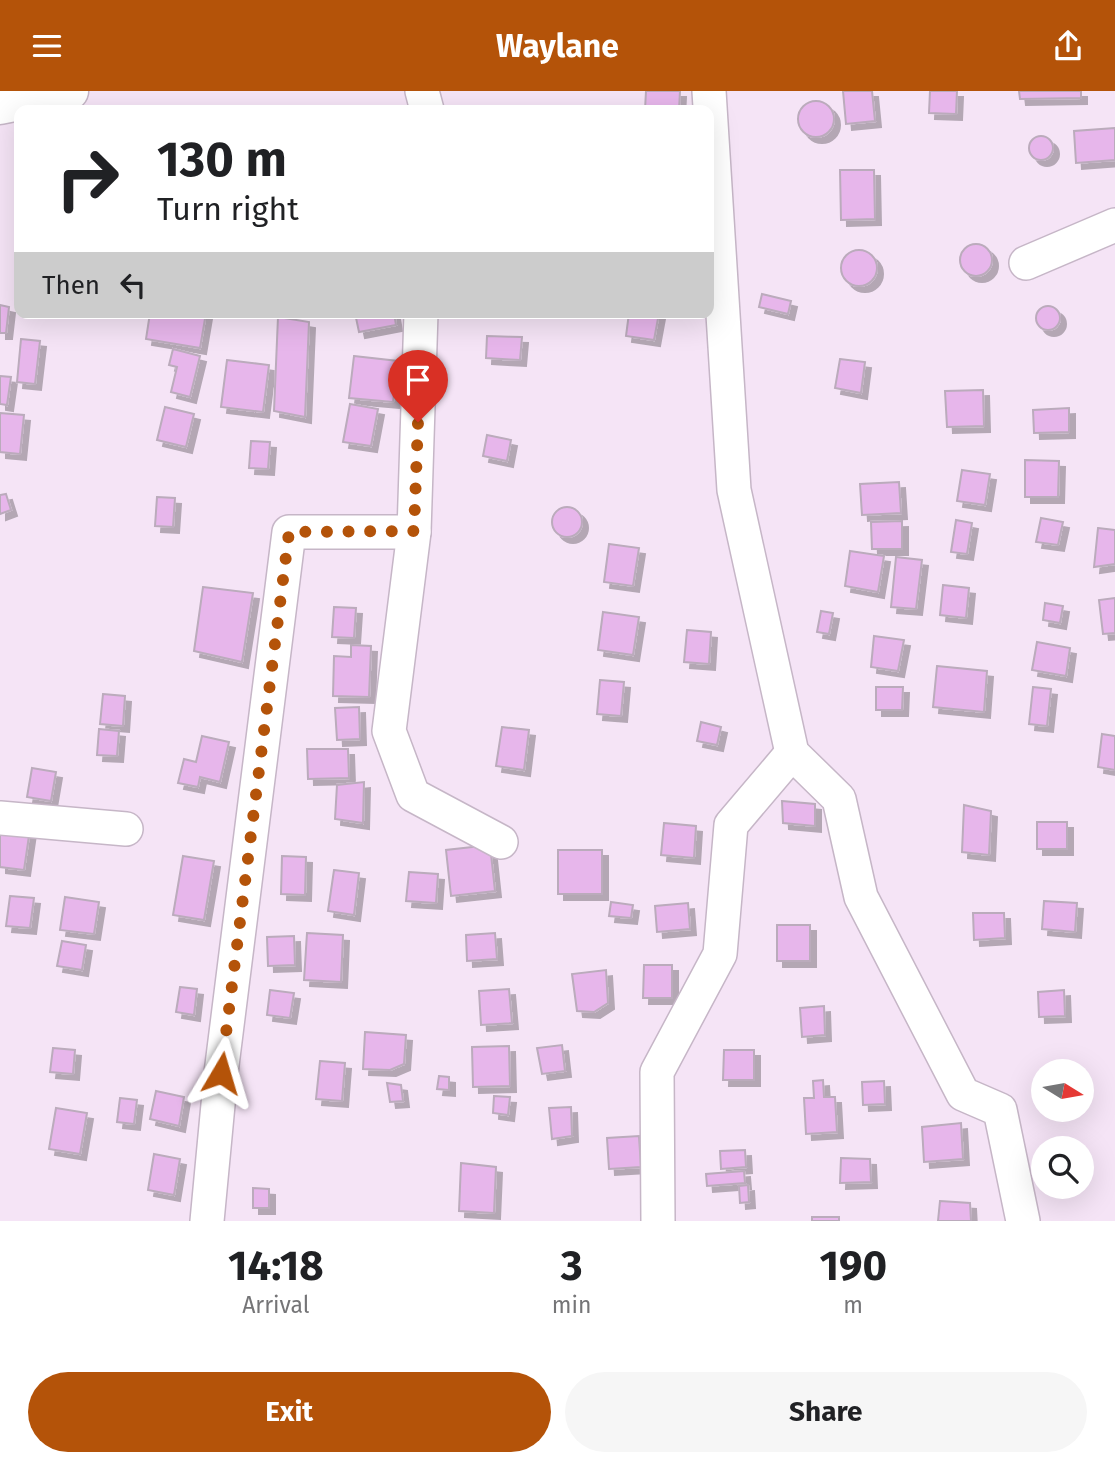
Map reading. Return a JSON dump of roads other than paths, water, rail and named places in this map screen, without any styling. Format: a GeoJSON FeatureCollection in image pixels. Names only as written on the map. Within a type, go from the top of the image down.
{"type":"FeatureCollection","features":[{"type":"Feature","properties":{"kind":"main road"},"geometry":{"type":"LineString","coordinates":[[0,104],[69,91]]}},
{"type":"Feature","properties":{"kind":"street"},"geometry":{"type":"LineString","coordinates":[[714,171],[734,490],[792,753],[839,799],[861,897],[963,1094],[1000,1110],[1023,1221]]}},
{"type":"Feature","properties":{"kind":"street"},"geometry":{"type":"LineString","coordinates":[[1026,263],[1115,226]]}},
{"type":"Feature","properties":{"kind":"street"},"geometry":{"type":"LineString","coordinates":[[421,319],[414,531],[389,731],[412,795],[501,842]]}},
{"type":"Feature","properties":{"kind":"street"},"geometry":{"type":"LineString","coordinates":[[207,1221],[221,1073],[289,532],[414,531]]}},
{"type":"Feature","properties":{"kind":"street"},"geometry":{"type":"LineString","coordinates":[[659,1221],[657,1072],[720,954],[731,825],[792,753]]}},
{"type":"Feature","properties":{"kind":"street"},"geometry":{"type":"LineString","coordinates":[[0,818],[126,829]]}}]}
